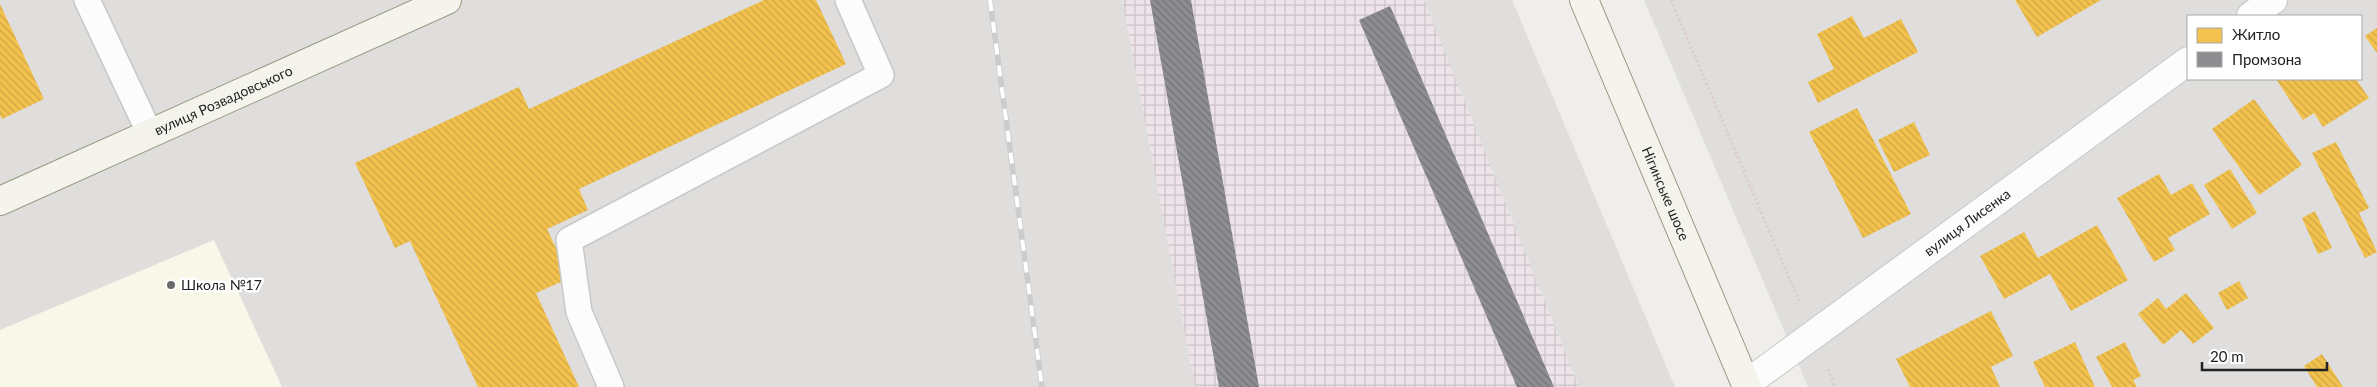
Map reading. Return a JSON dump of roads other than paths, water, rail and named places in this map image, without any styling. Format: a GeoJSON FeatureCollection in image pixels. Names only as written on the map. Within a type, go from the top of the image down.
{"type":"FeatureCollection","features":[{"type":"Feature","properties":{"kind":"street","name":"вулиця Розвадовського"},"geometry":{"type":"LineString","coordinates":[[0,201],[447,0]]}},
{"type":"Feature","properties":{"kind":"street","name":"Нігинське шосе"},"geometry":{"type":"LineString","coordinates":[[1584,0],[1747,385]]}},
{"type":"Feature","properties":{"kind":"street"},"geometry":{"type":"LineString","coordinates":[[2252,15],[2273,0]]}},
{"type":"Feature","properties":{"kind":"street","name":"вулиця Лисенка"},"geometry":{"type":"LineString","coordinates":[[1747,385],[1812,334],[2187,63]]}},
{"type":"Feature","properties":{"kind":"lane"},"geometry":{"type":"LineString","coordinates":[[87,0],[150,134]]}},
{"type":"Feature","properties":{"kind":"lane"},"geometry":{"type":"LineString","coordinates":[[612,387],[579,312],[569,240],[881,75],[848,0]]}},
{"type":"Feature","properties":{"kind":"railway"},"geometry":{"type":"LineString","coordinates":[[990,0],[1042,387]]}},
{"type":"Feature","properties":{"kind":"place","name":"Школа №17"},"geometry":{"type":"Point","coordinates":[171,285]}}]}
